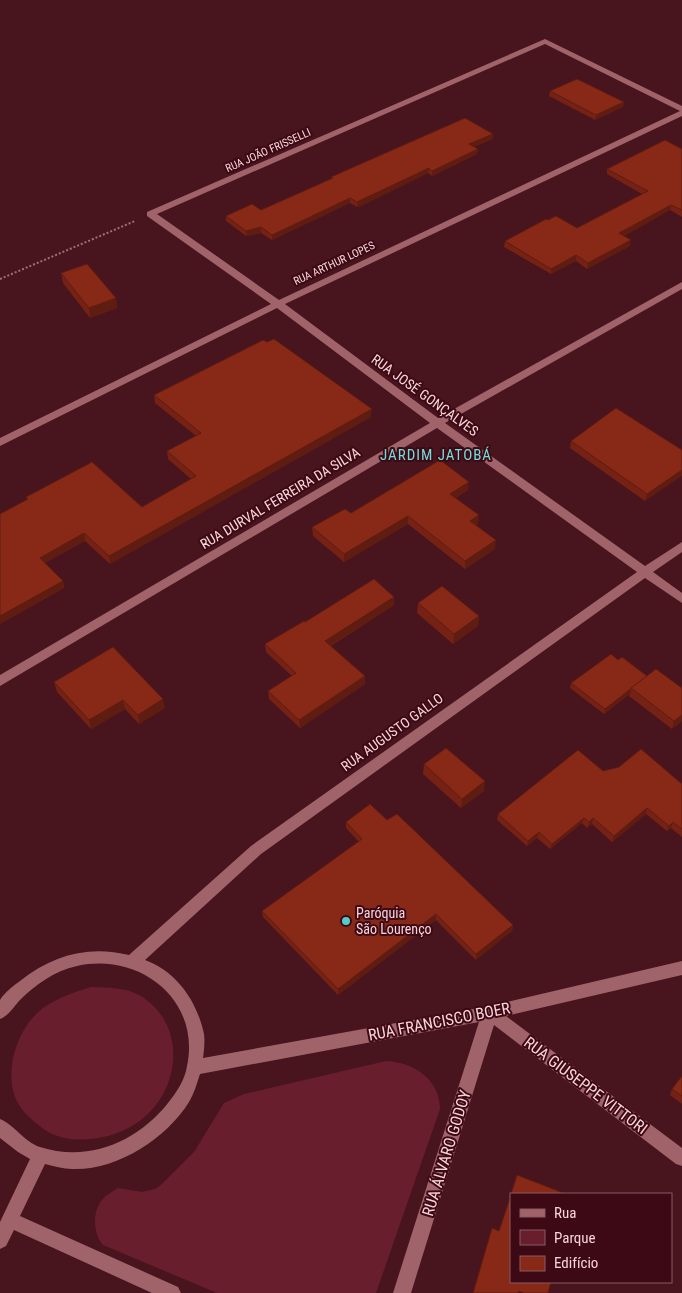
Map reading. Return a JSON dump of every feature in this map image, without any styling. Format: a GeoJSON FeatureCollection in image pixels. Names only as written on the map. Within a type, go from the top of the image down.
{"type":"FeatureCollection","features":[{"type":"Feature","properties":{"kind":"street","name":"RUA JOÃO FRISSELLI"},"geometry":{"type":"LineString","coordinates":[[150,214],[545,41],[682,111]]}},
{"type":"Feature","properties":{"kind":"street","name":"RUA ARTHUR LOPES"},"geometry":{"type":"LineString","coordinates":[[0,442],[278,304],[682,111]]}},
{"type":"Feature","properties":{"kind":"street","name":"RUA JOSÉ GONÇALVES"},"geometry":{"type":"LineString","coordinates":[[150,214],[278,304],[437,423],[682,599]]}},
{"type":"Feature","properties":{"kind":"street","name":"RUA DURVAL FERREIRA DA SILVA"},"geometry":{"type":"LineString","coordinates":[[0,681],[437,423],[682,285]]}},
{"type":"Feature","properties":{"kind":"street","name":"RUA AUGUSTO GALLO"},"geometry":{"type":"LineString","coordinates":[[133,961],[256,850],[682,546]]}},
{"type":"Feature","properties":{"kind":"street"},"geometry":{"type":"LineString","coordinates":[[0,1012],[13,994],[40,974],[70,961],[102,957],[133,961],[157,972],[177,990],[190,1012],[197,1038],[195,1067],[186,1092],[171,1116],[150,1135],[125,1150],[97,1159],[68,1161],[41,1155],[16,1142],[0,1127]]}},
{"type":"Feature","properties":{"kind":"street","name":"RUA FRANCISCO BOER"},"geometry":{"type":"LineString","coordinates":[[195,1067],[490,1013],[682,968]]}},
{"type":"Feature","properties":{"kind":"street","name":"RUA GIUSEPPE VITTORI"},"geometry":{"type":"LineString","coordinates":[[490,1013],[682,1158]]}},
{"type":"Feature","properties":{"kind":"street","name":"RUA ÁLVARO GODOY"},"geometry":{"type":"LineString","coordinates":[[402,1293],[490,1013]]}},
{"type":"Feature","properties":{"kind":"street"},"geometry":{"type":"LineString","coordinates":[[0,1240],[41,1155]]}},
{"type":"Feature","properties":{"kind":"street"},"geometry":{"type":"LineString","coordinates":[[10,1220],[172,1293]]}},
{"type":"Feature","properties":{"kind":"path"},"geometry":{"type":"LineString","coordinates":[[0,279],[150,214]]}},
{"type":"Feature","properties":{"kind":"green space"},"geometry":{"type":"Polygon","coordinates":[[[91,987],[116,988],[134,992],[156,1008],[167,1024],[172,1043],[173,1062],[169,1081],[161,1098],[148,1114],[132,1126],[106,1137],[84,1140],[72,1139],[55,1135],[45,1130],[24,1112],[15,1097],[11,1072],[16,1047],[21,1035],[36,1014],[57,1000],[91,987]]]}},
{"type":"Feature","properties":{"kind":"green space"},"geometry":{"type":"Polygon","coordinates":[[[386,1061],[406,1065],[423,1074],[436,1089],[440,1109],[376,1293],[217,1293],[103,1245],[97,1235],[95,1217],[99,1205],[104,1198],[118,1188],[142,1192],[155,1189],[162,1184],[194,1152],[224,1103],[244,1094],[386,1061]]]}},
{"type":"Feature","properties":{"kind":"building"},"geometry":{"type":"Polygon","coordinates":[[[577,79],[624,102],[596,115],[550,91],[577,79]]]}},
{"type":"Feature","properties":{"kind":"building"},"geometry":{"type":"Polygon","coordinates":[[[465,118],[493,134],[469,144],[478,149],[432,171],[429,168],[357,202],[350,198],[272,235],[261,227],[246,231],[226,216],[252,204],[261,210],[465,118]]]}},
{"type":"Feature","properties":{"kind":"building"},"geometry":{"type":"Polygon","coordinates":[[[665,140],[682,149],[682,210],[671,205],[619,233],[631,240],[588,263],[576,255],[551,269],[505,241],[546,219],[548,220],[556,216],[577,228],[648,191],[607,169],[665,140]]]}},
{"type":"Feature","properties":{"kind":"building"},"geometry":{"type":"Polygon","coordinates":[[[87,264],[116,298],[89,308],[61,273],[87,264]]]}},
{"type":"Feature","properties":{"kind":"building"},"geometry":{"type":"Polygon","coordinates":[[[274,339],[372,409],[109,556],[84,533],[40,558],[63,581],[0,616],[0,514],[28,499],[26,497],[92,462],[142,507],[196,476],[167,451],[201,433],[154,395],[263,340],[267,342],[274,339]]]}},
{"type":"Feature","properties":{"kind":"building"},"geometry":{"type":"Polygon","coordinates":[[[616,408],[682,450],[682,470],[647,494],[571,441],[616,408]]]}},
{"type":"Feature","properties":{"kind":"building"},"geometry":{"type":"Polygon","coordinates":[[[440,460],[469,482],[450,494],[479,515],[470,521],[496,540],[465,561],[408,516],[344,554],[312,527],[345,509],[351,513],[440,460]]]}},
{"type":"Feature","properties":{"kind":"building"},"geometry":{"type":"Polygon","coordinates":[[[374,579],[394,597],[325,641],[365,676],[299,720],[268,691],[296,673],[265,644],[305,622],[374,579]]]}},
{"type":"Feature","properties":{"kind":"building"},"geometry":{"type":"Polygon","coordinates":[[[442,586],[479,616],[454,634],[418,603],[442,586]]]}},
{"type":"Feature","properties":{"kind":"building"},"geometry":{"type":"Polygon","coordinates":[[[113,647],[163,699],[138,715],[123,700],[89,720],[54,682],[113,647]]]}},
{"type":"Feature","properties":{"kind":"building"},"geometry":{"type":"Polygon","coordinates":[[[611,654],[618,660],[622,657],[647,676],[605,709],[571,683],[611,654]]]}},
{"type":"Feature","properties":{"kind":"building"},"geometry":{"type":"Polygon","coordinates":[[[656,669],[682,688],[682,715],[674,721],[631,688],[656,669]]]}},
{"type":"Feature","properties":{"kind":"building"},"geometry":{"type":"Polygon","coordinates":[[[446,748],[485,781],[462,799],[424,764],[446,748]]]}},
{"type":"Feature","properties":{"kind":"building"},"geometry":{"type":"Polygon","coordinates":[[[641,749],[682,784],[682,829],[673,822],[669,826],[647,808],[614,836],[593,818],[589,822],[584,818],[552,844],[539,832],[528,841],[498,814],[578,750],[603,771],[619,767],[641,749]]]}},
{"type":"Feature","properties":{"kind":"building"},"geometry":{"type":"Polygon","coordinates":[[[370,804],[387,820],[397,814],[513,925],[476,954],[436,914],[338,989],[262,911],[362,839],[346,822],[370,804]]]}},
{"type":"Feature","properties":{"kind":"building"},"geometry":{"type":"Polygon","coordinates":[[[682,1076],[682,1096],[672,1089],[682,1076]]]}},
{"type":"Feature","properties":{"kind":"building"},"geometry":{"type":"Polygon","coordinates":[[[517,1175],[563,1193],[511,1193],[517,1175]]]}},
{"type":"Feature","properties":{"kind":"building"},"geometry":{"type":"Polygon","coordinates":[[[510,1198],[510,1283],[551,1283],[548,1293],[524,1293],[519,1291],[518,1293],[473,1293],[492,1228],[499,1231],[510,1198]]]}},
{"type":"Feature","properties":{"kind":"place","name":"Paróquia São Lourenço"},"geometry":{"type":"Point","coordinates":[346,921]}},
{"type":"Feature","properties":{"kind":"district","name":"JARDIM JATOBÁ"},"geometry":{"type":"Point","coordinates":[436,455]}}]}
